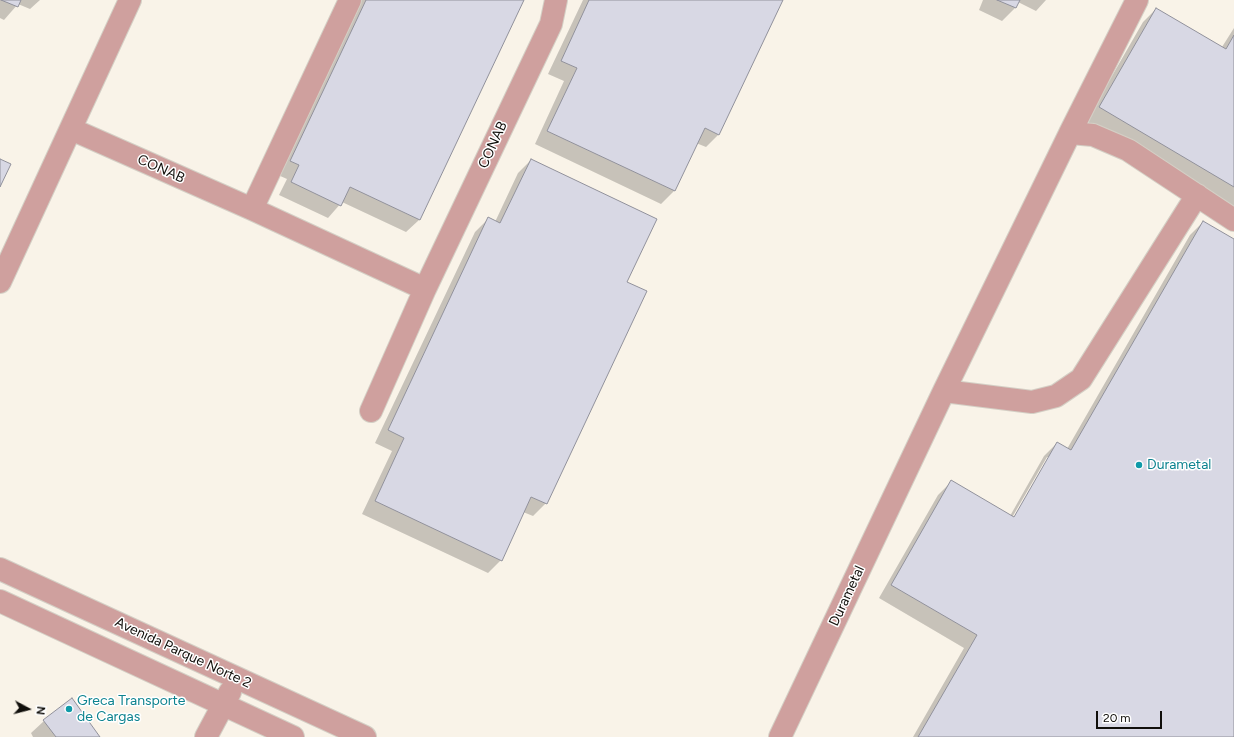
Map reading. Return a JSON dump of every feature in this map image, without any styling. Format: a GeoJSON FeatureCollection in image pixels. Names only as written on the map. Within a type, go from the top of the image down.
{"type":"FeatureCollection","features":[{"type":"Feature","properties":{"kind":"street"},"geometry":{"type":"LineString","coordinates":[[0,282],[130,0]]}},
{"type":"Feature","properties":{"kind":"street"},"geometry":{"type":"LineString","coordinates":[[252,209],[350,0]]}},
{"type":"Feature","properties":{"kind":"street","name":"CONAB"},"geometry":{"type":"LineString","coordinates":[[371,411],[425,289],[551,24],[556,0]]}},
{"type":"Feature","properties":{"kind":"street","name":"Durametal"},"geometry":{"type":"LineString","coordinates":[[780,737],[944,391],[1070,133],[1138,0]]}},
{"type":"Feature","properties":{"kind":"street","name":"CONAB"},"geometry":{"type":"LineString","coordinates":[[71,129],[252,209],[425,289]]}},
{"type":"Feature","properties":{"kind":"street"},"geometry":{"type":"LineString","coordinates":[[1070,133],[1093,135],[1121,146],[1234,220]]}},
{"type":"Feature","properties":{"kind":"street"},"geometry":{"type":"LineString","coordinates":[[944,391],[1032,402],[1056,396],[1081,379],[1197,195]]}},
{"type":"Feature","properties":{"kind":"street","name":"Avenida Parque Norte 2"},"geometry":{"type":"LineString","coordinates":[[0,569],[365,737]]}},
{"type":"Feature","properties":{"kind":"street"},"geometry":{"type":"LineString","coordinates":[[0,601],[293,737]]}},
{"type":"Feature","properties":{"kind":"street"},"geometry":{"type":"LineString","coordinates":[[206,737],[224,705],[236,678]]}},
{"type":"Feature","properties":{"kind":"building"},"geometry":{"type":"Polygon","coordinates":[[[1,0],[21,0],[18,7],[1,0]]]}},
{"type":"Feature","properties":{"kind":"building"},"geometry":{"type":"Polygon","coordinates":[[[366,0],[524,0],[420,220],[350,187],[341,206],[291,182],[299,165],[290,161],[366,0]]]}},
{"type":"Feature","properties":{"kind":"building"},"geometry":{"type":"Polygon","coordinates":[[[589,0],[783,0],[719,135],[705,128],[675,191],[547,131],[577,68],[561,61],[589,0]]]}},
{"type":"Feature","properties":{"kind":"building"},"geometry":{"type":"Polygon","coordinates":[[[997,0],[1020,0],[1016,8],[997,0]]]}},
{"type":"Feature","properties":{"kind":"building"},"geometry":{"type":"Polygon","coordinates":[[[1156,8],[1226,49],[1234,35],[1234,187],[1099,107],[1156,8]]]}},
{"type":"Feature","properties":{"kind":"building"},"geometry":{"type":"Polygon","coordinates":[[[0,159],[11,164],[0,187],[0,159]]]}},
{"type":"Feature","properties":{"kind":"building"},"geometry":{"type":"Polygon","coordinates":[[[531,159],[657,219],[627,282],[647,291],[547,504],[531,497],[502,561],[375,501],[404,438],[388,430],[488,217],[500,223],[531,159]]]}},
{"type":"Feature","properties":{"kind":"building","name":"Durametal"},"geometry":{"type":"Polygon","coordinates":[[[1203,221],[1234,239],[1234,737],[918,737],[977,635],[891,585],[951,480],[1014,517],[1057,442],[1071,450],[1203,221]]]}},
{"type":"Feature","properties":{"kind":"building","name":"Greca Transporte de Cargas"},"geometry":{"type":"Polygon","coordinates":[[[72,698],[100,737],[56,737],[43,720],[72,698]]]}},
{"type":"Feature","properties":{"kind":"place","name":"Durametal"},"geometry":{"type":"Point","coordinates":[1139,465]}},
{"type":"Feature","properties":{"kind":"place","name":"Greca Transporte de Cargas"},"geometry":{"type":"Point","coordinates":[69,709]}}]}
